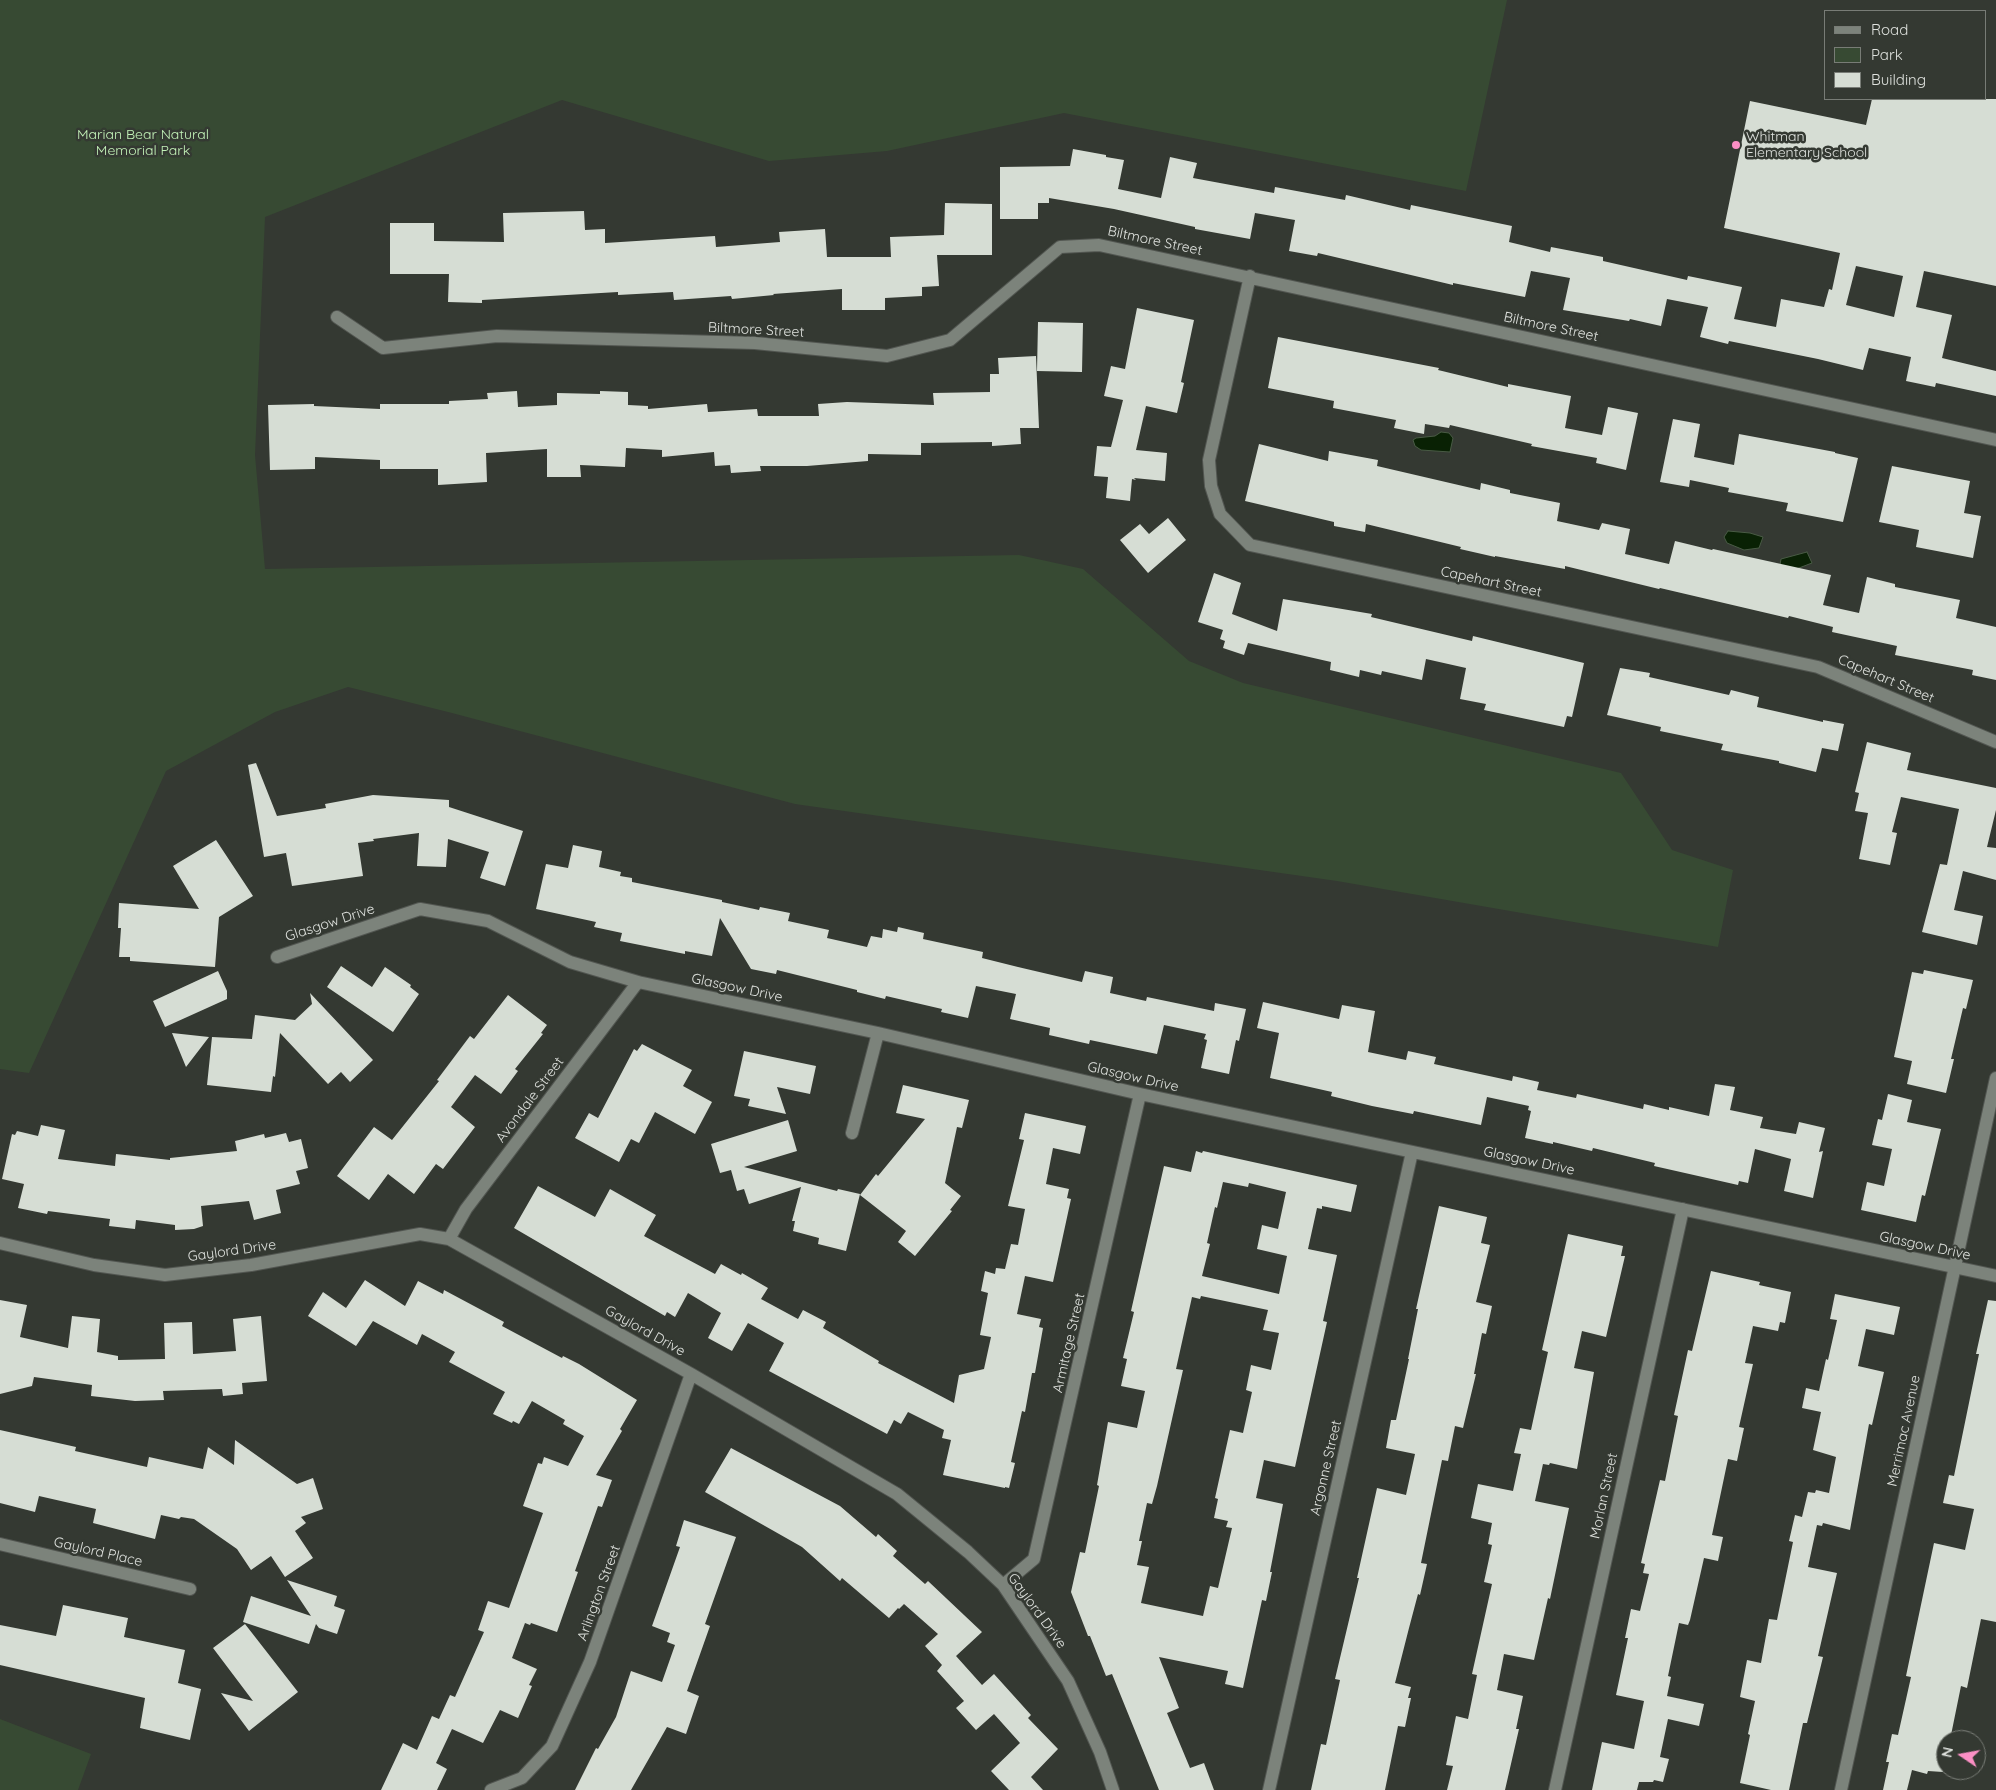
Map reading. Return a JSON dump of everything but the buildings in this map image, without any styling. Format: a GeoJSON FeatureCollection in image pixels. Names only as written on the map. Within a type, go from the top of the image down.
{"type":"FeatureCollection","features":[{"type":"Feature","properties":{"kind":"street","name":"Biltmore Street"},"geometry":{"type":"LineString","coordinates":[[337,317],[383,348],[497,336],[755,343],[887,356],[950,340],[1060,247],[1099,245],[1250,276],[1996,440]]}},
{"type":"Feature","properties":{"kind":"street","name":"Capehart Street"},"geometry":{"type":"LineString","coordinates":[[1250,276],[1209,460],[1211,486],[1220,514],[1250,545],[1818,667],[1996,742]]}},
{"type":"Feature","properties":{"kind":"street","name":"Glasgow Drive"},"geometry":{"type":"LineString","coordinates":[[277,957],[420,909],[488,921],[570,962],[638,982],[878,1033],[1140,1094],[1996,1276]]}},
{"type":"Feature","properties":{"kind":"street","name":"Avondale Street"},"geometry":{"type":"LineString","coordinates":[[449,1239],[466,1209],[638,982]]}},
{"type":"Feature","properties":{"kind":"street"},"geometry":{"type":"LineString","coordinates":[[852,1133],[878,1033]]}},
{"type":"Feature","properties":{"kind":"street","name":"Merrimac Avenue"},"geometry":{"type":"LineString","coordinates":[[1841,1790],[1996,1078]]}},
{"type":"Feature","properties":{"kind":"street","name":"Armitage Street"},"geometry":{"type":"LineString","coordinates":[[1003,1585],[1034,1559],[1140,1094]]}},
{"type":"Feature","properties":{"kind":"street","name":"Argonne Street"},"geometry":{"type":"LineString","coordinates":[[1269,1790],[1412,1152]]}},
{"type":"Feature","properties":{"kind":"street","name":"Morlan Street"},"geometry":{"type":"LineString","coordinates":[[1555,1790],[1683,1209]]}},
{"type":"Feature","properties":{"kind":"street","name":"Gaylord Drive"},"geometry":{"type":"LineString","coordinates":[[0,1243],[94,1265],[165,1275],[251,1264],[420,1234],[449,1239],[691,1374],[897,1494],[968,1552],[1003,1585],[1068,1682],[1100,1752],[1113,1790]]}},
{"type":"Feature","properties":{"kind":"street","name":"Arlington Street"},"geometry":{"type":"LineString","coordinates":[[491,1790],[522,1778],[552,1746],[590,1662],[691,1374]]}},
{"type":"Feature","properties":{"kind":"street","name":"Gaylord Place"},"geometry":{"type":"LineString","coordinates":[[0,1544],[190,1589]]}},
{"type":"Feature","properties":{"kind":"green space","name":"Marian Bear Natural Memorial Park"},"geometry":{"type":"Polygon","coordinates":[[[0,0],[1507,0],[1466,191],[1064,113],[887,151],[769,161],[562,100],[265,217],[255,455],[265,569],[1019,555],[1083,569],[1189,661],[1243,683],[1621,773],[1672,850],[1733,870],[1718,947],[1337,881],[795,804],[348,687],[275,712],[166,771],[29,1073],[0,1069],[0,0]]]}},
{"type":"Feature","properties":{"kind":"green space"},"geometry":{"type":"Polygon","coordinates":[[[0,1719],[91,1754],[78,1790],[0,1790],[0,1719]]]}},
{"type":"Feature","properties":{"kind":"shaded area"},"geometry":{"type":"Polygon","coordinates":[[[1441,432],[1449,433],[1453,438],[1450,452],[1421,450],[1415,446],[1413,440],[1416,438],[1435,436],[1441,432]]]}},
{"type":"Feature","properties":{"kind":"shaded area"},"geometry":{"type":"Polygon","coordinates":[[[1728,531],[1750,533],[1763,537],[1759,548],[1744,550],[1727,543],[1724,537],[1728,531]]]}},
{"type":"Feature","properties":{"kind":"shaded area"},"geometry":{"type":"Polygon","coordinates":[[[1807,552],[1812,563],[1778,576],[1781,559],[1807,552]]]}},
{"type":"Feature","properties":{"kind":"place","name":"Whitman Elementary School"},"geometry":{"type":"Point","coordinates":[1736,145]}}]}
